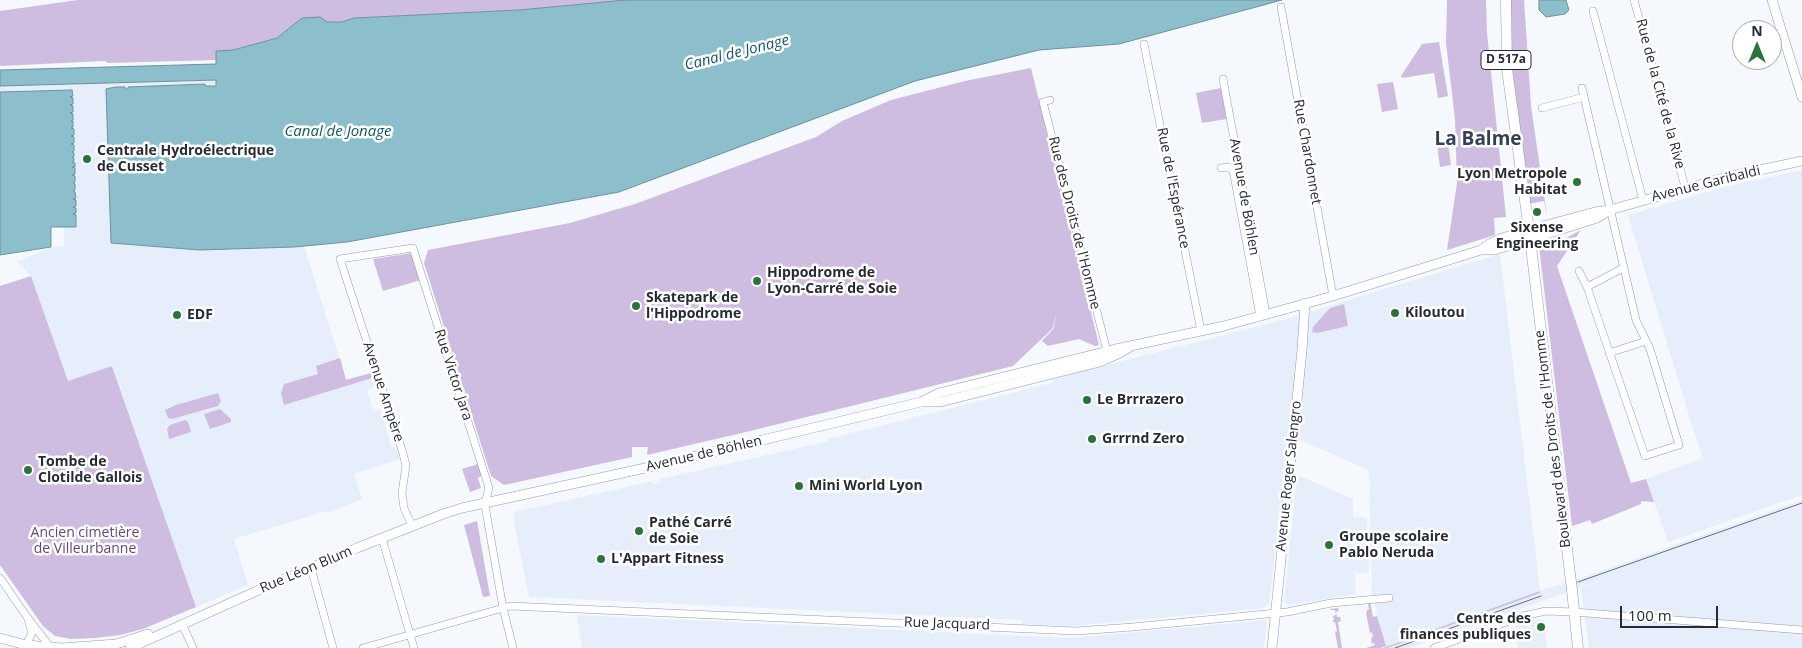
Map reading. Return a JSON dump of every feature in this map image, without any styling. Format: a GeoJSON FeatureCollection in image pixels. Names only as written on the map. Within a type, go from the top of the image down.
{"type":"FeatureCollection","features":[{"type":"Feature","properties":{"kind":"main road","name":"D 517a"},"geometry":{"type":"LineString","coordinates":[[1506,0],[1507,69],[1529,234]]}},
{"type":"Feature","properties":{"kind":"main road"},"geometry":{"type":"LineString","coordinates":[[1772,0],[1802,97]]}},
{"type":"Feature","properties":{"kind":"main road","name":"Avenue Garibaldi"},"geometry":{"type":"LineString","coordinates":[[1305,304],[1481,250],[1494,250],[1529,234],[1592,220],[1610,210],[1643,200],[1802,161]]}},
{"type":"Feature","properties":{"kind":"main road","name":"Boulevard des Droits de l'Homme"},"geometry":{"type":"LineString","coordinates":[[1529,234],[1578,648]]}},
{"type":"Feature","properties":{"kind":"main road","name":"Avenue de Böhlen"},"geometry":{"type":"LineString","coordinates":[[485,503],[650,467],[921,402],[939,393],[1103,352],[1201,331],[1305,304]]}},
{"type":"Feature","properties":{"kind":"main road","name":"Avenue Roger Salengro"},"geometry":{"type":"LineString","coordinates":[[1272,648],[1305,304]]}},
{"type":"Feature","properties":{"kind":"main road","name":"Avenue de Böhlen"},"geometry":{"type":"LineString","coordinates":[[921,402],[940,402],[1100,362],[1130,347]]}},
{"type":"Feature","properties":{"kind":"main road","name":"Avenue de Böhlen"},"geometry":{"type":"LineString","coordinates":[[1083,366],[1100,357],[1103,352]]}},
{"type":"Feature","properties":{"kind":"main road","name":"Rue Léon Blum"},"geometry":{"type":"LineString","coordinates":[[130,648],[382,538],[442,514],[485,503]]}},
{"type":"Feature","properties":{"kind":"main road"},"geometry":{"type":"LineString","coordinates":[[0,638],[28,647],[102,647],[182,624]]}},
{"type":"Feature","properties":{"kind":"street","name":"Rue de la Cité de la Rive"},"geometry":{"type":"LineString","coordinates":[[1634,0],[1686,188]]}},
{"type":"Feature","properties":{"kind":"street","name":"Rue Chardonnet"},"geometry":{"type":"LineString","coordinates":[[1281,8],[1334,296]]}},
{"type":"Feature","properties":{"kind":"street"},"geometry":{"type":"LineString","coordinates":[[1593,11],[1643,200]]}},
{"type":"Feature","properties":{"kind":"street","name":"Rue de l'Espérance"},"geometry":{"type":"LineString","coordinates":[[1144,44],[1201,331]]}},
{"type":"Feature","properties":{"kind":"street","name":"Avenue de Böhlen"},"geometry":{"type":"LineString","coordinates":[[1224,79],[1263,315]]}},
{"type":"Feature","properties":{"kind":"street"},"geometry":{"type":"LineString","coordinates":[[1580,272],[1587,287],[1645,456],[1679,444],[1646,341],[1636,320],[1582,88]]}},
{"type":"Feature","properties":{"kind":"street"},"geometry":{"type":"LineString","coordinates":[[1542,108],[1584,97]]}},
{"type":"Feature","properties":{"kind":"street","name":"Rue des Droits de l'Homme"},"geometry":{"type":"LineString","coordinates":[[1050,100],[1042,102],[1103,352]]}},
{"type":"Feature","properties":{"kind":"street"},"geometry":{"type":"LineString","coordinates":[[1221,168],[1228,167],[1232,169],[1234,175],[1263,315]]}},
{"type":"Feature","properties":{"kind":"street","name":"Rue Victor Jara"},"geometry":{"type":"LineString","coordinates":[[340,259],[413,248],[489,488],[485,503],[503,608],[514,648]]}},
{"type":"Feature","properties":{"kind":"street","name":"Avenue Ampère"},"geometry":{"type":"LineString","coordinates":[[340,259],[402,450],[406,465],[402,493],[404,508],[412,526]]}},
{"type":"Feature","properties":{"kind":"street"},"geometry":{"type":"LineString","coordinates":[[1587,287],[1623,268]]}},
{"type":"Feature","properties":{"kind":"street"},"geometry":{"type":"LineString","coordinates":[[1609,353],[1646,341]]}},
{"type":"Feature","properties":{"kind":"street"},"geometry":{"type":"LineString","coordinates":[[382,538],[414,648]]}},
{"type":"Feature","properties":{"kind":"street"},"geometry":{"type":"LineString","coordinates":[[311,568],[333,648]]}},
{"type":"Feature","properties":{"kind":"street"},"geometry":{"type":"LineString","coordinates":[[0,578],[51,648]]}},
{"type":"Feature","properties":{"kind":"street","name":"Rue Jacquard"},"geometry":{"type":"LineString","coordinates":[[363,648],[514,606],[1076,631],[1274,613],[1331,603],[1389,598]]}},
{"type":"Feature","properties":{"kind":"street"},"geometry":{"type":"LineString","coordinates":[[1434,648],[1454,644],[1530,614],[1546,611],[1802,630]]}},
{"type":"Feature","properties":{"kind":"street"},"geometry":{"type":"LineString","coordinates":[[27,617],[32,633],[28,647]]}},
{"type":"Feature","properties":{"kind":"street"},"geometry":{"type":"LineString","coordinates":[[182,624],[193,648]]}},
{"type":"Feature","properties":{"kind":"shaded area"},"geometry":{"type":"Polygon","coordinates":[[[217,80],[217,86],[205,86],[205,84],[128,87],[128,89],[125,89],[111,243],[200,250],[304,246],[346,379],[371,373],[375,387],[367,390],[373,411],[381,409],[391,447],[395,447],[400,459],[354,474],[362,499],[327,513],[326,511],[234,539],[248,585],[196,607],[113,367],[68,381],[31,276],[17,262],[51,247],[64,246],[64,227],[76,227],[72,214],[70,128],[73,127],[73,122],[69,121],[69,97],[72,90],[0,92],[0,86],[217,80]]]}},
{"type":"Feature","properties":{"kind":"shaded area"},"geometry":{"type":"Polygon","coordinates":[[[1802,170],[1802,495],[1668,542],[1646,479],[1703,458],[1628,215],[1721,188],[1802,170]]]}},
{"type":"Feature","properties":{"kind":"shaded area"},"geometry":{"type":"Polygon","coordinates":[[[1500,254],[1540,591],[1802,500],[1802,648],[1589,648],[1581,588],[1635,568],[1409,648],[1382,648],[1386,646],[1372,596],[1369,470],[1289,435],[1269,603],[1264,608],[1072,626],[1022,624],[1021,620],[529,597],[513,518],[515,517],[514,512],[653,481],[653,484],[660,483],[660,479],[816,444],[828,441],[828,439],[1052,383],[1052,379],[1283,320],[1500,254]]]}},
{"type":"Feature","properties":{"kind":"shaded area","name":"Groupe scolaire Pablo Neruda"},"geometry":{"type":"Polygon","coordinates":[[[1297,475],[1353,499],[1353,517],[1367,518],[1369,573],[1355,573],[1356,594],[1289,605],[1284,602],[1297,475]]]}},
{"type":"Feature","properties":{"kind":"shaded area"},"geometry":{"type":"Polygon","coordinates":[[[577,615],[1072,638],[1267,620],[1264,648],[582,648],[577,615]]]}},
{"type":"Feature","properties":{"kind":"shaded area"},"geometry":{"type":"Polygon","coordinates":[[[1533,619],[1544,620],[1547,648],[1518,648],[1515,625],[1533,619]]]}},
{"type":"Feature","properties":{"kind":"green space"},"geometry":{"type":"Polygon","coordinates":[[[78,0],[626,0],[519,10],[354,18],[342,22],[327,22],[319,17],[288,30],[277,38],[233,50],[216,51],[216,60],[108,63],[105,61],[0,66],[0,11],[78,0]]]}},
{"type":"Feature","properties":{"kind":"green space"},"geometry":{"type":"Polygon","coordinates":[[[1447,0],[1486,0],[1487,33],[1506,217],[1494,218],[1495,235],[1447,250],[1457,183],[1455,119],[1446,43],[1447,0]]]}},
{"type":"Feature","properties":{"kind":"green space"},"geometry":{"type":"Polygon","coordinates":[[[1509,0],[1524,0],[1531,106],[1547,216],[1544,201],[1528,204],[1510,47],[1509,0]]]}},
{"type":"Feature","properties":{"kind":"green space"},"geometry":{"type":"Polygon","coordinates":[[[1439,42],[1448,96],[1438,98],[1434,73],[1402,78],[1401,76],[1422,44],[1439,42]]]}},
{"type":"Feature","properties":{"kind":"green space","name":"Hippodrome de Lyon-Carré de Soie"},"geometry":{"type":"Polygon","coordinates":[[[1031,68],[1099,345],[1095,346],[1079,339],[1048,346],[1042,341],[1053,329],[1057,313],[1052,329],[1013,366],[647,455],[648,447],[632,447],[632,457],[504,485],[491,476],[424,263],[428,250],[570,223],[635,204],[816,137],[842,121],[891,100],[965,81],[1031,68]]]}},
{"type":"Feature","properties":{"kind":"green space"},"geometry":{"type":"Polygon","coordinates":[[[1393,82],[1398,109],[1382,112],[1377,84],[1393,82]]]}},
{"type":"Feature","properties":{"kind":"green space"},"geometry":{"type":"Polygon","coordinates":[[[1221,88],[1227,119],[1202,123],[1196,93],[1221,88]]]}},
{"type":"Feature","properties":{"kind":"green space"},"geometry":{"type":"Polygon","coordinates":[[[1448,143],[1451,165],[1440,167],[1437,144],[1448,143]]]}},
{"type":"Feature","properties":{"kind":"green space"},"geometry":{"type":"Polygon","coordinates":[[[1581,230],[1557,266],[1631,483],[1646,479],[1654,502],[1641,501],[1641,504],[1592,524],[1590,520],[1572,526],[1539,246],[1568,237],[1581,230]]]}},
{"type":"Feature","properties":{"kind":"green space"},"geometry":{"type":"Polygon","coordinates":[[[413,253],[421,280],[383,291],[373,259],[413,253]]]}},
{"type":"Feature","properties":{"kind":"green space","name":"Ancien cimetière de Villeurbanne"},"geometry":{"type":"Polygon","coordinates":[[[31,276],[68,381],[112,366],[196,607],[143,629],[120,635],[95,638],[71,639],[55,636],[43,626],[0,565],[0,286],[31,276]]]}},
{"type":"Feature","properties":{"kind":"green space"},"geometry":{"type":"Polygon","coordinates":[[[1344,304],[1348,326],[1317,333],[1312,332],[1313,327],[1330,308],[1344,304]]]}},
{"type":"Feature","properties":{"kind":"green space"},"geometry":{"type":"Polygon","coordinates":[[[340,358],[346,380],[371,373],[372,378],[284,405],[281,393],[284,384],[318,374],[316,366],[340,358]]]}},
{"type":"Feature","properties":{"kind":"green space"},"geometry":{"type":"Polygon","coordinates":[[[218,393],[221,401],[218,406],[172,419],[168,418],[165,410],[218,393]]]}},
{"type":"Feature","properties":{"kind":"green space"},"geometry":{"type":"Polygon","coordinates":[[[220,409],[231,419],[231,422],[210,429],[204,414],[220,409]]]}},
{"type":"Feature","properties":{"kind":"green space"},"geometry":{"type":"Polygon","coordinates":[[[185,420],[188,422],[191,432],[169,439],[167,429],[170,425],[185,420]]]}},
{"type":"Feature","properties":{"kind":"green space"},"geometry":{"type":"Polygon","coordinates":[[[478,464],[482,475],[478,478],[481,488],[470,492],[462,469],[478,464]]]}},
{"type":"Feature","properties":{"kind":"green space"},"geometry":{"type":"Polygon","coordinates":[[[477,521],[490,596],[483,597],[464,525],[477,521]]]}},
{"type":"Feature","properties":{"kind":"green space"},"geometry":{"type":"Polygon","coordinates":[[[1540,591],[1540,593],[1383,648],[1540,591]]]}},
{"type":"Feature","properties":{"kind":"green space"},"geometry":{"type":"Polygon","coordinates":[[[1370,602],[1373,617],[1377,616],[1386,646],[1380,648],[1366,648],[1375,645],[1374,643],[1372,644],[1371,638],[1373,637],[1372,632],[1370,633],[1366,613],[1369,609],[1368,604],[1365,603],[1370,602]]]}},
{"type":"Feature","properties":{"kind":"green space"},"geometry":{"type":"Polygon","coordinates":[[[1338,608],[1339,611],[1336,612],[1337,617],[1340,617],[1341,621],[1338,622],[1342,648],[1338,648],[1335,632],[1337,631],[1335,622],[1333,622],[1333,616],[1336,615],[1335,610],[1330,610],[1338,608]]]}},
{"type":"Feature","properties":{"kind":"water","name":"Canal de Jonage"},"geometry":{"type":"Polygon","coordinates":[[[626,0],[1282,0],[1119,44],[1039,50],[915,81],[619,192],[347,242],[294,247],[200,250],[111,243],[106,89],[115,87],[125,87],[125,89],[128,89],[128,87],[205,84],[205,86],[216,86],[216,80],[0,86],[0,70],[216,64],[216,51],[233,50],[277,38],[302,18],[320,17],[327,22],[342,22],[354,18],[519,10],[626,0]]]}},
{"type":"Feature","properties":{"kind":"water"},"geometry":{"type":"Polygon","coordinates":[[[1539,0],[1566,0],[1569,10],[1565,14],[1546,17],[1539,10],[1539,0]]]}},
{"type":"Feature","properties":{"kind":"water"},"geometry":{"type":"Polygon","coordinates":[[[72,90],[73,96],[70,97],[73,98],[73,104],[70,105],[73,106],[73,112],[70,113],[73,114],[73,120],[71,121],[73,121],[73,127],[71,128],[74,129],[74,135],[71,136],[74,137],[74,143],[71,144],[74,145],[74,151],[72,152],[74,156],[72,157],[74,161],[72,162],[75,163],[75,167],[72,167],[75,168],[75,174],[72,175],[75,176],[75,182],[73,183],[75,184],[75,190],[73,191],[76,198],[73,199],[76,200],[76,206],[73,207],[76,208],[76,213],[73,214],[76,215],[76,227],[51,227],[51,247],[0,255],[0,92],[72,90]]]}},
{"type":"Feature","properties":{"kind":"tram line"},"geometry":{"type":"LineString","coordinates":[[1578,582],[1802,503]]}},
{"type":"Feature","properties":{"kind":"tram line"},"geometry":{"type":"LineString","coordinates":[[1395,648],[1541,596]]}},
{"type":"Feature","properties":{"kind":"place","name":"Centrale Hydroélectrique de Cusset"},"geometry":{"type":"Point","coordinates":[87,159]}},
{"type":"Feature","properties":{"kind":"place","name":"Lyon Metropole Habitat"},"geometry":{"type":"Point","coordinates":[1577,182]}},
{"type":"Feature","properties":{"kind":"place","name":"Sixense Engineering"},"geometry":{"type":"Point","coordinates":[1537,212]}},
{"type":"Feature","properties":{"kind":"place","name":"Hippodrome de Lyon-Carré de Soie"},"geometry":{"type":"Point","coordinates":[757,281]}},
{"type":"Feature","properties":{"kind":"place","name":"Skatepark de l'Hippodrome"},"geometry":{"type":"Point","coordinates":[636,306]}},
{"type":"Feature","properties":{"kind":"place","name":"Kiloutou"},"geometry":{"type":"Point","coordinates":[1395,313]}},
{"type":"Feature","properties":{"kind":"place","name":"EDF"},"geometry":{"type":"Point","coordinates":[177,315]}},
{"type":"Feature","properties":{"kind":"place","name":"Le Brrrazero"},"geometry":{"type":"Point","coordinates":[1087,400]}},
{"type":"Feature","properties":{"kind":"place","name":"Grrrnd Zero"},"geometry":{"type":"Point","coordinates":[1092,439]}},
{"type":"Feature","properties":{"kind":"place","name":"Tombe de Clotilde Gallois"},"geometry":{"type":"Point","coordinates":[28,470]}},
{"type":"Feature","properties":{"kind":"place","name":"Mini World Lyon"},"geometry":{"type":"Point","coordinates":[799,486]}},
{"type":"Feature","properties":{"kind":"place","name":"Pathé Carré de Soie"},"geometry":{"type":"Point","coordinates":[639,531]}},
{"type":"Feature","properties":{"kind":"place","name":"Groupe scolaire Pablo Neruda"},"geometry":{"type":"Point","coordinates":[1329,545]}},
{"type":"Feature","properties":{"kind":"place","name":"L'Appart Fitness"},"geometry":{"type":"Point","coordinates":[601,559]}},
{"type":"Feature","properties":{"kind":"place","name":"Centre des finances publiques"},"geometry":{"type":"Point","coordinates":[1541,627]}},
{"type":"Feature","properties":{"kind":"district","name":"La Balme"},"geometry":{"type":"Point","coordinates":[1478,140]}}]}
